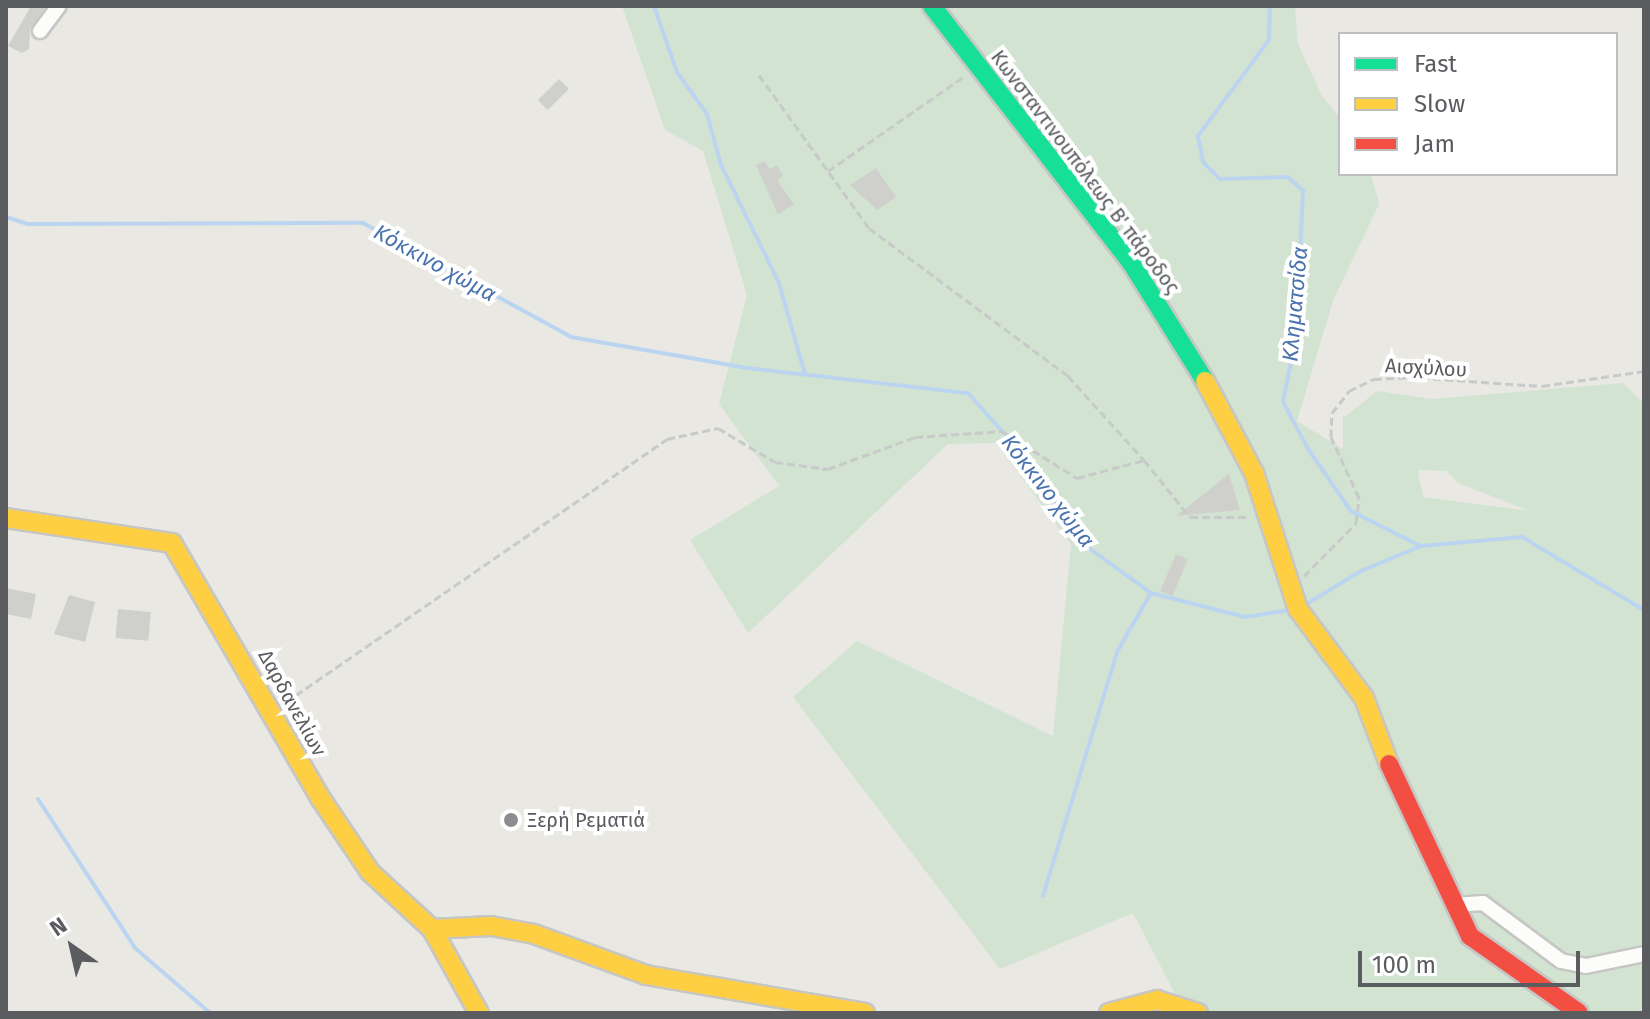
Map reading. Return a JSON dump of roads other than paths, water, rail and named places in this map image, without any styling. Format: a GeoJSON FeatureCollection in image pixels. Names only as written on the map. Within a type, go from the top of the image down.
{"type":"FeatureCollection","features":[{"type":"Feature","properties":{"kind":"street"},"geometry":{"type":"LineString","coordinates":[[40,31],[59,6]]}},
{"type":"Feature","properties":{"kind":"street","name":"Κωνσταντινουπόλεως Β' πάροδος"},"geometry":{"type":"LineString","coordinates":[[932,6],[1132,264],[1230,422],[1269,518],[1290,590],[1364,698],[1405,807],[1470,936],[1493,957],[1579,1013]]}},
{"type":"Feature","properties":{"kind":"street","name":"Δαρδανελίων"},"geometry":{"type":"LineString","coordinates":[[6,518],[172,543],[269,714],[370,872],[432,929],[479,1013]]}},
{"type":"Feature","properties":{"kind":"street"},"geometry":{"type":"LineString","coordinates":[[1455,905],[1483,903],[1561,961],[1586,966],[1644,954]]}},
{"type":"Feature","properties":{"kind":"street"},"geometry":{"type":"LineString","coordinates":[[432,929],[491,926],[534,934],[646,975],[865,1013]]}},
{"type":"Feature","properties":{"kind":"street"},"geometry":{"type":"LineString","coordinates":[[1109,1013],[1157,1000],[1198,1013]]}},
{"type":"Feature","properties":{"kind":"waterway","name":"Κόκκινο χώμα"},"geometry":{"type":"LineString","coordinates":[[654,6],[677,72],[707,114],[721,165],[779,283],[805,374]]}},
{"type":"Feature","properties":{"kind":"waterway","name":"Κληματσίδα"},"geometry":{"type":"LineString","coordinates":[[1270,6],[1269,40],[1198,136],[1203,162],[1220,179],[1288,177],[1303,191],[1296,338],[1283,402],[1308,449],[1351,511],[1421,546],[1522,537],[1644,610]]}},
{"type":"Feature","properties":{"kind":"waterway","name":"Κόκκινο χώμα"},"geometry":{"type":"LineString","coordinates":[[6,217],[28,224],[363,223],[571,337],[747,368],[968,393],[1027,459],[1086,546],[1151,593],[1245,617],[1290,610]]}},
{"type":"Feature","properties":{"kind":"waterway","name":"Κόκκινο χώμα"},"geometry":{"type":"LineString","coordinates":[[1302,607],[1361,571],[1421,546]]}},
{"type":"Feature","properties":{"kind":"waterway","name":"Κόκκινο χώμα"},"geometry":{"type":"LineString","coordinates":[[1043,896],[1117,652],[1151,593]]}},
{"type":"Feature","properties":{"kind":"waterway"},"geometry":{"type":"LineString","coordinates":[[38,799],[135,948],[210,1013]]}},
{"type":"Feature","properties":{"kind":"place","name":"Ξερή Ρεματιά"},"geometry":{"type":"Point","coordinates":[511,820]}}]}
